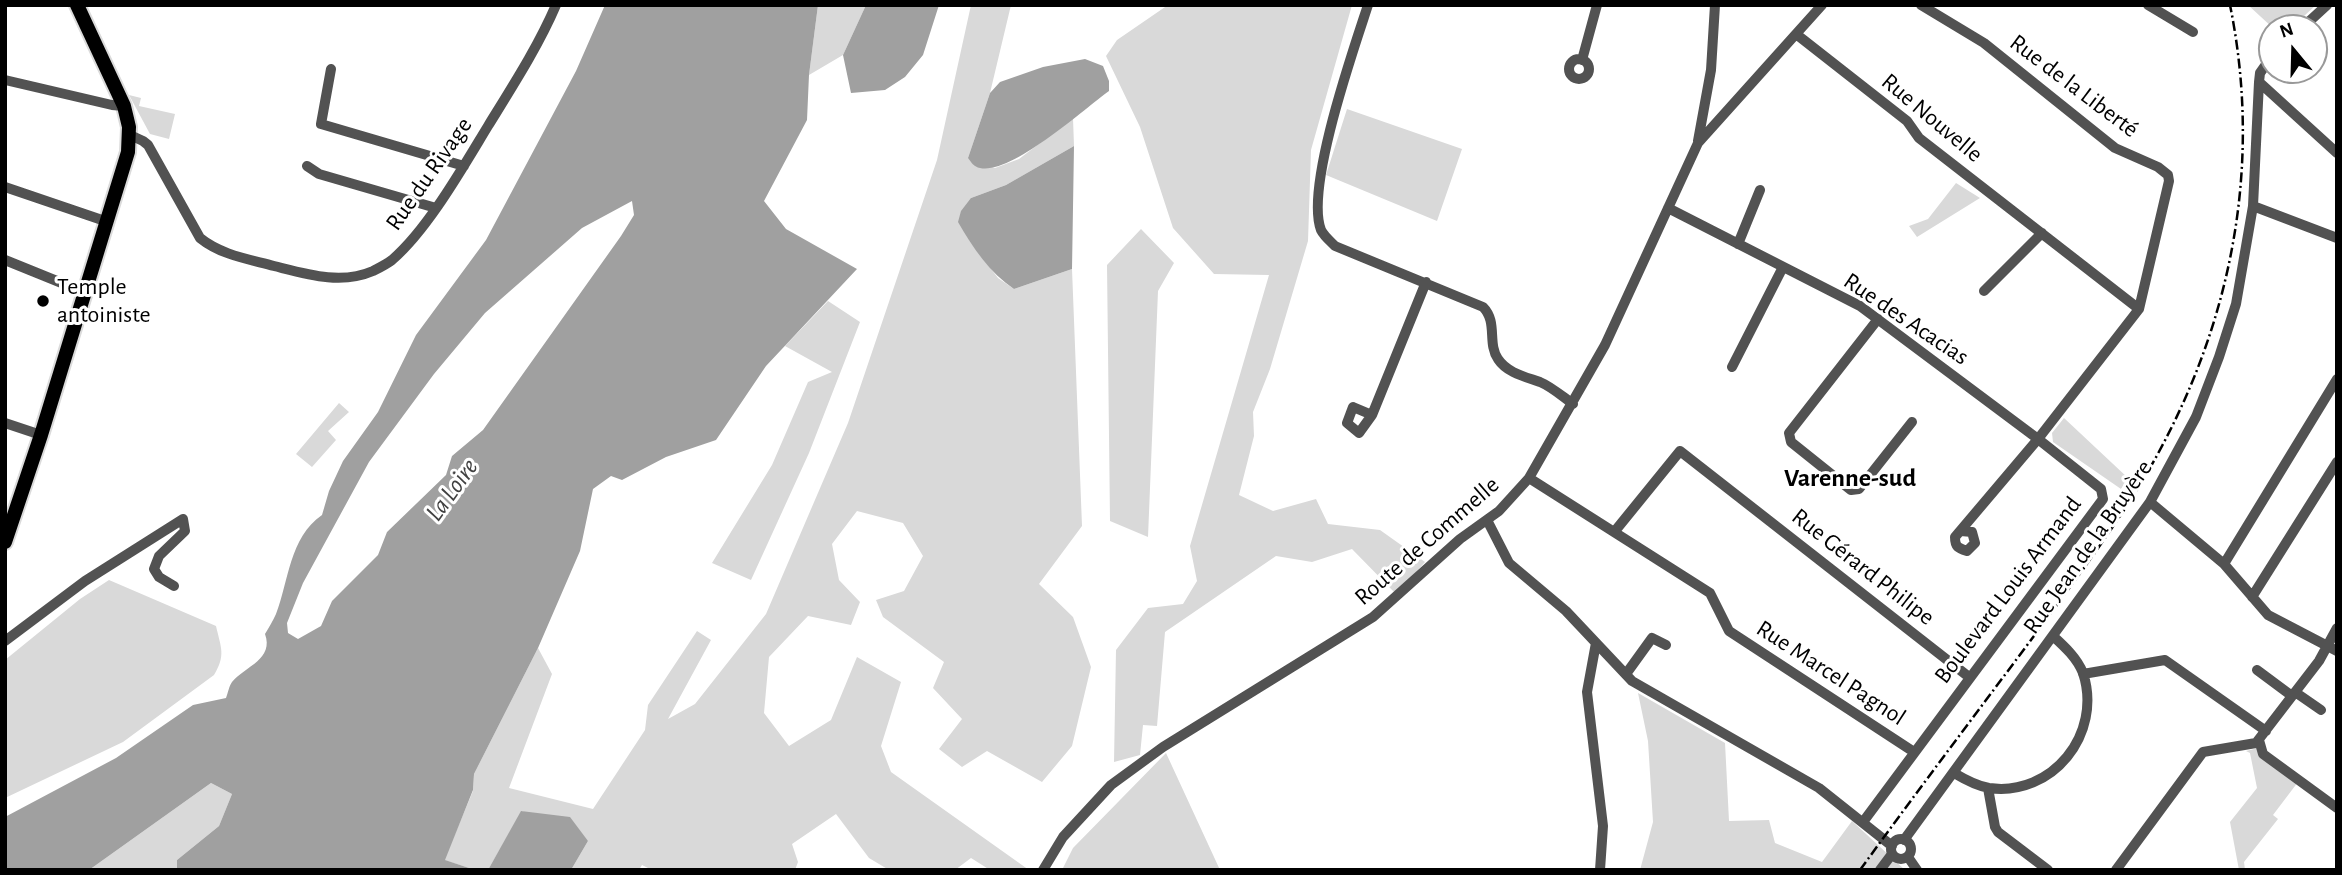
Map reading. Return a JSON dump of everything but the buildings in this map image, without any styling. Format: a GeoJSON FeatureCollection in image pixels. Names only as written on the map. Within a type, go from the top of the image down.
{"type":"FeatureCollection","features":[{"type":"Feature","properties":{"kind":"main road"},"geometry":{"type":"LineString","coordinates":[[5,542],[127,158],[130,135],[124,106],[76,5]]}},
{"type":"Feature","properties":{"kind":"street","name":"Rue du Rivage"},"geometry":{"type":"LineString","coordinates":[[130,135],[148,145],[200,238],[210,246],[225,253],[311,275],[349,277],[371,272],[390,262],[436,208],[517,78],[556,5]]}},
{"type":"Feature","properties":{"kind":"street"},"geometry":{"type":"LineString","coordinates":[[1368,5],[1325,148],[1317,204],[1322,233],[1335,246],[1483,307],[1492,323],[1494,351],[1500,362],[1524,378],[1547,386],[1573,404]]}},
{"type":"Feature","properties":{"kind":"street"},"geometry":{"type":"LineString","coordinates":[[1582,60],[1597,5]]}},
{"type":"Feature","properties":{"kind":"street"},"geometry":{"type":"LineString","coordinates":[[1698,143],[1710,81],[1715,5]]}},
{"type":"Feature","properties":{"kind":"street","name":"Route de Commelle"},"geometry":{"type":"LineString","coordinates":[[1043,870],[1063,837],[1111,785],[1164,747],[1373,617],[1460,539],[1499,511],[1529,478],[1605,345],[1698,143],[1822,5]]}},
{"type":"Feature","properties":{"kind":"street","name":"Rue de la Liberté"},"geometry":{"type":"LineString","coordinates":[[1921,5],[1983,43],[2115,148],[2168,174],[2169,181],[2138,309]]}},
{"type":"Feature","properties":{"kind":"street"},"geometry":{"type":"LineString","coordinates":[[2148,5],[2193,32]]}},
{"type":"Feature","properties":{"kind":"street","name":"Rue Nouvelle"},"geometry":{"type":"LineString","coordinates":[[1796,34],[1907,121],[1919,138],[2138,309]]}},
{"type":"Feature","properties":{"kind":"street"},"geometry":{"type":"LineString","coordinates":[[331,69],[321,124],[464,166]]}},
{"type":"Feature","properties":{"kind":"street"},"geometry":{"type":"LineString","coordinates":[[5,80],[124,106]]}},
{"type":"Feature","properties":{"kind":"street","name":"Rue Jean de la Bruyère"},"geometry":{"type":"LineString","coordinates":[[1905,840],[2150,502],[2196,417],[2236,304],[2253,206],[2259,84]]}},
{"type":"Feature","properties":{"kind":"street"},"geometry":{"type":"LineString","coordinates":[[2261,84],[2337,153]]}},
{"type":"Feature","properties":{"kind":"street"},"geometry":{"type":"LineString","coordinates":[[307,166],[319,174],[436,208]]}},
{"type":"Feature","properties":{"kind":"street"},"geometry":{"type":"LineString","coordinates":[[5,187],[105,222]]}},
{"type":"Feature","properties":{"kind":"street"},"geometry":{"type":"LineString","coordinates":[[1738,244],[1760,191]]}},
{"type":"Feature","properties":{"kind":"street"},"geometry":{"type":"LineString","coordinates":[[2253,206],[2337,238]]}},
{"type":"Feature","properties":{"kind":"street","name":"Rue des Acacias"},"geometry":{"type":"LineString","coordinates":[[1668,208],[1860,306],[2038,439]]}},
{"type":"Feature","properties":{"kind":"street"},"geometry":{"type":"LineString","coordinates":[[1984,290],[2042,233]]}},
{"type":"Feature","properties":{"kind":"street"},"geometry":{"type":"LineString","coordinates":[[5,260],[84,292]]}},
{"type":"Feature","properties":{"kind":"street"},"geometry":{"type":"LineString","coordinates":[[1732,367],[1783,267]]}},
{"type":"Feature","properties":{"kind":"street"},"geometry":{"type":"LineString","coordinates":[[1372,415],[1426,282]]}},
{"type":"Feature","properties":{"kind":"street"},"geometry":{"type":"LineString","coordinates":[[1961,531],[2038,439],[2138,309]]}},
{"type":"Feature","properties":{"kind":"street"},"geometry":{"type":"LineString","coordinates":[[1878,319],[1790,433],[1791,442],[1852,490],[1859,489],[1912,422]]}},
{"type":"Feature","properties":{"kind":"street"},"geometry":{"type":"LineString","coordinates":[[2224,564],[2337,379]]}},
{"type":"Feature","properties":{"kind":"street"},"geometry":{"type":"LineString","coordinates":[[5,423],[41,435]]}},
{"type":"Feature","properties":{"kind":"street","name":"Boulevard Louis Armand"},"geometry":{"type":"LineString","coordinates":[[1863,822],[2103,499],[2101,489],[2038,439]]}},
{"type":"Feature","properties":{"kind":"street","name":"Rue Gérard Philipe"},"geometry":{"type":"LineString","coordinates":[[1615,531],[1680,452],[1969,677]]}},
{"type":"Feature","properties":{"kind":"street"},"geometry":{"type":"LineString","coordinates":[[2252,597],[2337,461]]}},
{"type":"Feature","properties":{"kind":"street","name":"Rue Marcel Pagnol"},"geometry":{"type":"LineString","coordinates":[[1529,478],[1710,593],[1729,631],[1914,752]]}},
{"type":"Feature","properties":{"kind":"street"},"geometry":{"type":"LineString","coordinates":[[2150,502],[2224,564],[2268,615],[2332,648]]}},
{"type":"Feature","properties":{"kind":"street"},"geometry":{"type":"LineString","coordinates":[[5,641],[85,581],[183,519],[184,531],[159,556],[153,569],[159,577],[174,586]]}},
{"type":"Feature","properties":{"kind":"street"},"geometry":{"type":"LineString","coordinates":[[1487,520],[1508,563],[1566,611],[1632,681],[1819,788],[1863,822],[1900,859],[1908,857]]}},
{"type":"Feature","properties":{"kind":"street"},"geometry":{"type":"LineString","coordinates":[[2116,870],[2203,752],[2256,743],[2332,648],[2337,628]]}},
{"type":"Feature","properties":{"kind":"street"},"geometry":{"type":"LineString","coordinates":[[1954,773],[1987,788],[2010,788],[2030,784],[2058,768],[2072,752],[2082,734],[2087,696],[2083,674],[2068,650],[2053,636]]}},
{"type":"Feature","properties":{"kind":"street"},"geometry":{"type":"LineString","coordinates":[[1626,674],[1652,638],[1666,645]]}},
{"type":"Feature","properties":{"kind":"street"},"geometry":{"type":"LineString","coordinates":[[1595,643],[1587,692],[1602,826],[1600,870]]}},
{"type":"Feature","properties":{"kind":"street"},"geometry":{"type":"LineString","coordinates":[[2083,674],[2165,660],[2262,736],[2263,754],[2337,808]]}},
{"type":"Feature","properties":{"kind":"street"},"geometry":{"type":"LineString","coordinates":[[2257,670],[2321,710]]}},
{"type":"Feature","properties":{"kind":"street"},"geometry":{"type":"LineString","coordinates":[[2195,741],[2203,752]]}},
{"type":"Feature","properties":{"kind":"street"},"geometry":{"type":"LineString","coordinates":[[1987,788],[1998,832],[2048,870]]}},
{"type":"Feature","properties":{"kind":"street"},"geometry":{"type":"LineString","coordinates":[[1880,870],[1896,841],[1905,840],[1911,847],[1908,857]]}},
{"type":"Feature","properties":{"kind":"street"},"geometry":{"type":"LineString","coordinates":[[1908,857],[1917,870]]}},
{"type":"Feature","properties":{"kind":"shaded area"},"geometry":{"type":"Polygon","coordinates":[[[818,5],[866,5],[843,55],[809,75],[818,5]]]}},
{"type":"Feature","properties":{"kind":"shaded area"},"geometry":{"type":"Polygon","coordinates":[[[971,5],[1011,5],[990,93],[968,158],[995,168],[1019,159],[1073,118],[1074,146],[1006,185],[971,198],[969,240],[998,278],[1014,289],[1072,269],[1082,526],[1039,584],[1073,617],[1091,667],[1072,746],[1042,782],[987,751],[962,767],[939,749],[962,719],[933,688],[944,662],[883,617],[876,600],[904,591],[923,556],[903,523],[857,511],[832,544],[839,580],[860,602],[851,625],[808,616],[769,657],[764,713],[789,746],[831,720],[857,657],[901,682],[881,746],[891,772],[1029,870],[990,870],[971,858],[955,870],[889,870],[869,858],[836,814],[792,844],[798,862],[795,870],[652,870],[642,865],[639,870],[571,870],[588,841],[522,811],[488,870],[475,870],[444,860],[473,791],[474,774],[538,648],[552,674],[509,788],[593,809],[645,730],[648,705],[697,631],[711,640],[668,719],[695,704],[766,614],[848,423],[937,160],[971,5]]]}},
{"type":"Feature","properties":{"kind":"shaded area"},"geometry":{"type":"Polygon","coordinates":[[[1168,5],[1352,5],[1311,150],[1308,241],[1270,369],[1253,412],[1254,436],[1239,495],[1273,511],[1316,499],[1328,524],[1380,530],[1425,562],[1396,594],[1352,549],[1312,562],[1276,556],[1165,632],[1157,726],[1143,725],[1140,755],[1114,762],[1116,650],[1148,608],[1183,604],[1197,581],[1190,546],[1269,275],[1214,274],[1173,228],[1140,127],[1106,56],[1117,40],[1168,5]]]}},
{"type":"Feature","properties":{"kind":"shaded area"},"geometry":{"type":"Polygon","coordinates":[[[2248,5],[2316,5],[2306,14],[2258,14],[2248,5]]]}},
{"type":"Feature","properties":{"kind":"shaded area"},"geometry":{"type":"Polygon","coordinates":[[[129,95],[141,98],[139,106],[175,114],[169,139],[150,134],[129,95]]]}},
{"type":"Feature","properties":{"kind":"shaded area"},"geometry":{"type":"Polygon","coordinates":[[[1347,109],[1462,149],[1437,221],[1326,175],[1347,109]]]}},
{"type":"Feature","properties":{"kind":"shaded area"},"geometry":{"type":"Polygon","coordinates":[[[1956,183],[1980,198],[1917,237],[1909,226],[1928,219],[1956,183]]]}},
{"type":"Feature","properties":{"kind":"shaded area"},"geometry":{"type":"Polygon","coordinates":[[[1141,229],[1174,263],[1158,291],[1148,537],[1110,521],[1107,265],[1141,229]]]}},
{"type":"Feature","properties":{"kind":"shaded area"},"geometry":{"type":"Polygon","coordinates":[[[828,301],[860,322],[809,453],[751,580],[712,563],[772,465],[808,382],[832,372],[785,346],[828,301]]]}},
{"type":"Feature","properties":{"kind":"shaded area"},"geometry":{"type":"Polygon","coordinates":[[[339,403],[349,412],[328,431],[336,440],[312,467],[296,454],[339,403]]]}},
{"type":"Feature","properties":{"kind":"shaded area"},"geometry":{"type":"Polygon","coordinates":[[[2064,418],[2128,478],[2121,489],[2053,442],[2052,433],[2064,418]]]}},
{"type":"Feature","properties":{"kind":"shaded area"},"geometry":{"type":"Polygon","coordinates":[[[109,580],[216,626],[221,651],[218,668],[214,675],[123,742],[5,798],[5,660],[80,599],[109,580]]]}},
{"type":"Feature","properties":{"kind":"shaded area"},"geometry":{"type":"Polygon","coordinates":[[[1638,693],[1725,743],[1729,821],[1769,820],[1775,843],[1822,862],[1852,821],[1905,870],[1640,870],[1653,822],[1648,741],[1638,693]]]}},
{"type":"Feature","properties":{"kind":"shaded area"},"geometry":{"type":"Polygon","coordinates":[[[2258,748],[2298,782],[2273,815],[2278,819],[2244,862],[2245,870],[2239,870],[2230,822],[2257,788],[2250,753],[2246,751],[2258,748]]]}},
{"type":"Feature","properties":{"kind":"shaded area"},"geometry":{"type":"Polygon","coordinates":[[[1166,753],[1220,870],[1062,870],[1073,848],[1166,753]]]}},
{"type":"Feature","properties":{"kind":"shaded area"},"geometry":{"type":"Polygon","coordinates":[[[211,783],[232,794],[219,826],[177,860],[177,870],[89,870],[211,783]]]}},
{"type":"Feature","properties":{"kind":"water","name":"La Loire"},"geometry":{"type":"Polygon","coordinates":[[[605,5],[818,5],[809,75],[807,120],[764,201],[786,229],[857,269],[766,366],[716,440],[666,457],[622,480],[611,476],[593,489],[580,551],[538,648],[474,774],[473,790],[445,860],[475,870],[177,870],[177,860],[219,826],[232,794],[211,783],[89,870],[5,870],[5,817],[116,758],[193,705],[226,698],[232,682],[262,656],[267,643],[265,634],[276,614],[296,548],[311,525],[322,515],[329,491],[343,461],[378,412],[416,335],[486,240],[576,71],[605,5]],[[632,201],[582,228],[485,313],[434,374],[369,462],[303,583],[287,623],[288,633],[298,639],[321,626],[332,601],[378,555],[387,532],[446,475],[452,456],[483,430],[634,215],[632,201]]]}},
{"type":"Feature","properties":{"kind":"water"},"geometry":{"type":"Polygon","coordinates":[[[866,5],[939,5],[923,55],[905,77],[885,90],[851,93],[843,55],[866,5]]]}},
{"type":"Feature","properties":{"kind":"water"},"geometry":{"type":"Polygon","coordinates":[[[1085,59],[1103,66],[1109,81],[1109,91],[1028,152],[1010,162],[980,168],[973,164],[968,158],[990,93],[1000,82],[1043,67],[1085,59]]]}},
{"type":"Feature","properties":{"kind":"water"},"geometry":{"type":"Polygon","coordinates":[[[1074,146],[1072,269],[1014,289],[990,268],[970,241],[958,222],[961,211],[971,198],[1006,185],[1074,146]]]}},
{"type":"Feature","properties":{"kind":"water"},"geometry":{"type":"Polygon","coordinates":[[[521,811],[570,817],[588,841],[571,870],[488,870],[521,811]]]}},
{"type":"Feature","properties":{"kind":"railway"},"geometry":{"type":"LineString","coordinates":[[1860,870],[2110,532],[2167,437],[2194,379],[2215,319],[2230,258],[2240,196],[2243,133],[2240,69],[2230,5]]}},
{"type":"Feature","properties":{"kind":"place","name":"Temple antoiniste"},"geometry":{"type":"Point","coordinates":[43,301]}},
{"type":"Feature","properties":{"kind":"district","name":"Varenne-sud"},"geometry":{"type":"Point","coordinates":[1850,478]}}]}
